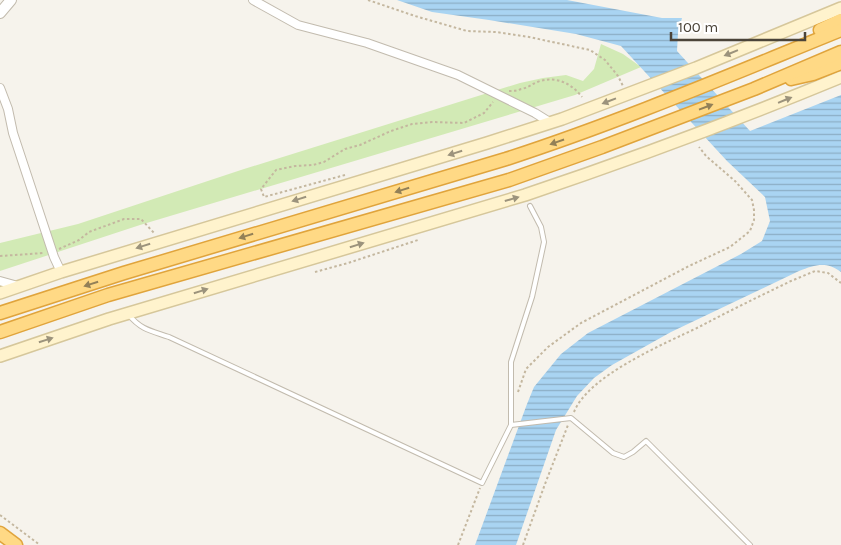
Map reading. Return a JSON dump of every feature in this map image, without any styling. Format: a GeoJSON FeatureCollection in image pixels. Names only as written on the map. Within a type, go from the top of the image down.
{"type":"FeatureCollection","features":[{"type":"Feature","properties":{"kind":"highway"},"geometry":{"type":"LineString","coordinates":[[710,84],[841,20]]}},
{"type":"Feature","properties":{"kind":"highway"},"geometry":{"type":"LineString","coordinates":[[0,313],[124,273],[562,141],[710,84],[841,30]]}},
{"type":"Feature","properties":{"kind":"highway"},"geometry":{"type":"LineString","coordinates":[[0,332],[108,296],[509,180],[738,95],[841,52]]}},
{"type":"Feature","properties":{"kind":"highway"},"geometry":{"type":"LineString","coordinates":[[760,86],[813,74],[841,63]]}},
{"type":"Feature","properties":{"kind":"highway"},"geometry":{"type":"LineString","coordinates":[[0,533],[16,545]]}},
{"type":"Feature","properties":{"kind":"main road"},"geometry":{"type":"LineString","coordinates":[[0,293],[163,240],[551,123],[696,68],[841,8]]}},
{"type":"Feature","properties":{"kind":"main road"},"geometry":{"type":"LineString","coordinates":[[0,356],[128,313],[525,195],[699,134],[841,77]]}},
{"type":"Feature","properties":{"kind":"street"},"geometry":{"type":"LineString","coordinates":[[0,13],[11,0]]}},
{"type":"Feature","properties":{"kind":"street"},"geometry":{"type":"LineString","coordinates":[[253,0],[298,25],[367,43],[458,75],[535,113],[551,123]]}},
{"type":"Feature","properties":{"kind":"street"},"geometry":{"type":"LineString","coordinates":[[0,88],[52,251],[61,272]]}},
{"type":"Feature","properties":{"kind":"street"},"geometry":{"type":"LineString","coordinates":[[0,281],[18,286]]}},
{"type":"Feature","properties":{"kind":"lane"},"geometry":{"type":"LineString","coordinates":[[128,313],[136,324],[143,328],[169,337],[482,483],[510,425],[511,362],[532,297],[544,242],[541,227],[530,206]]}},
{"type":"Feature","properties":{"kind":"lane"},"geometry":{"type":"LineString","coordinates":[[510,425],[571,418],[613,453],[624,456],[633,452],[646,441],[750,545]]}},
{"type":"Feature","properties":{"kind":"path"},"geometry":{"type":"LineString","coordinates":[[368,0],[467,31],[496,32],[529,37],[590,50],[605,60],[618,76],[628,94]]}},
{"type":"Feature","properties":{"kind":"path"},"geometry":{"type":"LineString","coordinates":[[344,174],[264,197],[261,189],[276,170],[324,162],[345,149],[412,124],[432,122],[464,123],[484,113],[492,103],[506,92],[521,90],[541,81],[556,79],[569,84],[582,97]]}},
{"type":"Feature","properties":{"kind":"path"},"geometry":{"type":"LineString","coordinates":[[518,391],[526,369],[548,347],[575,328],[689,266],[730,247],[750,230],[754,220],[752,200],[699,147]]}},
{"type":"Feature","properties":{"kind":"path"},"geometry":{"type":"LineString","coordinates":[[0,256],[38,254],[52,251],[79,240],[89,232],[124,219],[141,219],[163,240]]}},
{"type":"Feature","properties":{"kind":"path"},"geometry":{"type":"LineString","coordinates":[[315,272],[418,240]]}},
{"type":"Feature","properties":{"kind":"path"},"geometry":{"type":"LineString","coordinates":[[523,545],[576,405],[588,390],[608,374],[657,347],[791,281],[815,271],[828,273],[841,283]]}},
{"type":"Feature","properties":{"kind":"path"},"geometry":{"type":"LineString","coordinates":[[458,545],[482,483]]}},
{"type":"Feature","properties":{"kind":"path"},"geometry":{"type":"LineString","coordinates":[[0,514],[40,545]]}},
{"type":"Feature","properties":{"kind":"green space"},"geometry":{"type":"Polygon","coordinates":[[[601,44],[623,54],[641,67],[575,95],[140,225],[0,271],[0,243],[78,224],[244,169],[520,83],[566,75],[583,81],[594,69],[601,44]]]}},
{"type":"Feature","properties":{"kind":"water"},"geometry":{"type":"Polygon","coordinates":[[[397,0],[567,0],[662,18],[682,18],[678,33],[677,51],[750,131],[841,95],[841,272],[825,265],[799,271],[671,332],[612,365],[594,378],[577,396],[556,430],[516,545],[475,545],[534,387],[561,354],[588,333],[741,254],[762,241],[770,221],[765,197],[727,161],[621,46],[576,34],[432,12],[397,0]]]}}]}
